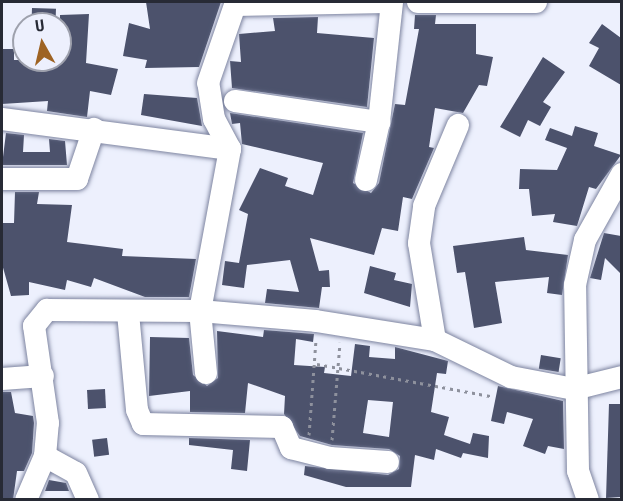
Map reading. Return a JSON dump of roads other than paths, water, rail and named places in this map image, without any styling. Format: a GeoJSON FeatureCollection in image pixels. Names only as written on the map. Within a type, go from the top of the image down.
{"type":"FeatureCollection","features":[{"type":"Feature","properties":{"kind":"street"},"geometry":{"type":"LineString","coordinates":[[206,373],[200,311],[230,149],[214,119],[208,83],[235,3],[386,2]]}},
{"type":"Feature","properties":{"kind":"street"},"geometry":{"type":"LineString","coordinates":[[366,180],[379,123],[392,2]]}},
{"type":"Feature","properties":{"kind":"street"},"geometry":{"type":"LineString","coordinates":[[418,2],[536,2]]}},
{"type":"Feature","properties":{"kind":"street"},"geometry":{"type":"LineString","coordinates":[[235,101],[379,123]]}},
{"type":"Feature","properties":{"kind":"street"},"geometry":{"type":"LineString","coordinates":[[2,119],[94,129],[230,149]]}},
{"type":"Feature","properties":{"kind":"street"},"geometry":{"type":"LineString","coordinates":[[435,340],[418,243],[424,206],[458,125]]}},
{"type":"Feature","properties":{"kind":"street"},"geometry":{"type":"LineString","coordinates":[[2,179],[77,178],[94,129]]}},
{"type":"Feature","properties":{"kind":"street"},"geometry":{"type":"LineString","coordinates":[[588,500],[578,471],[574,389],[575,285],[585,240],[613,202],[621,174]]}},
{"type":"Feature","properties":{"kind":"street"},"geometry":{"type":"LineString","coordinates":[[26,500],[45,456],[43,376],[34,326],[41,314],[57,309],[128,313],[200,311],[316,321],[435,340],[511,377],[574,389],[621,377]]}},
{"type":"Feature","properties":{"kind":"street"},"geometry":{"type":"LineString","coordinates":[[128,313],[136,410],[143,424],[282,427],[288,444],[308,452],[330,458],[388,462]]}},
{"type":"Feature","properties":{"kind":"street"},"geometry":{"type":"LineString","coordinates":[[2,378],[43,376]]}},
{"type":"Feature","properties":{"kind":"street"},"geometry":{"type":"LineString","coordinates":[[45,456],[76,473],[88,500]]}}]}
